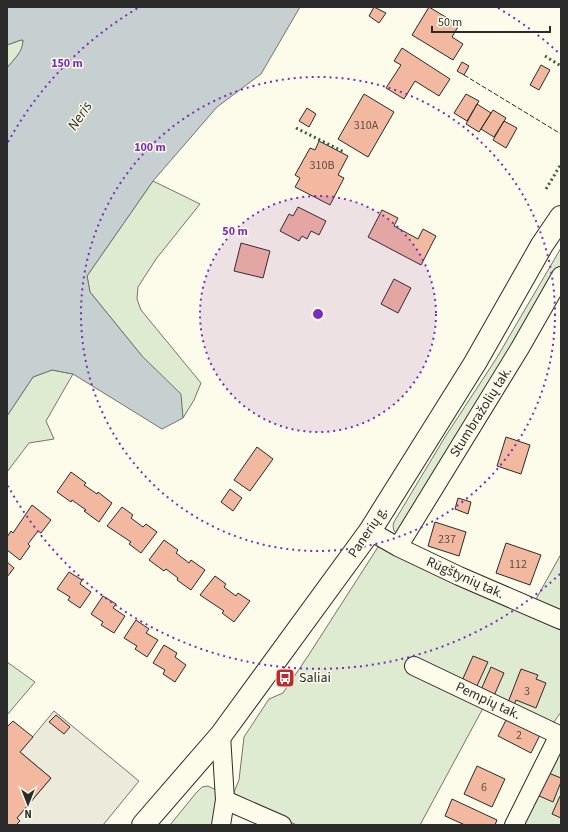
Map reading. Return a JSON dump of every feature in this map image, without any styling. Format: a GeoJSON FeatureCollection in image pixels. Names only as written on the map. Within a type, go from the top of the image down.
{"type":"FeatureCollection","features":[{"type":"Feature","properties":{"kind":"main road","name":"Panerių g."},"geometry":{"type":"LineString","coordinates":[[143,825],[221,735],[370,531],[475,363],[542,245],[561,217]]}},
{"type":"Feature","properties":{"kind":"street","name":"Stumbražolių tak."},"geometry":{"type":"LineString","coordinates":[[398,547],[520,348],[561,276]]}},
{"type":"Feature","properties":{"kind":"street","name":"Rūgštynių tak."},"geometry":{"type":"LineString","coordinates":[[370,531],[398,547],[459,576],[561,620]]}},
{"type":"Feature","properties":{"kind":"street","name":"Pempių tak."},"geometry":{"type":"LineString","coordinates":[[414,666],[560,735]]}},
{"type":"Feature","properties":{"kind":"street"},"geometry":{"type":"LineString","coordinates":[[221,735],[225,800],[221,825]]}},
{"type":"Feature","properties":{"kind":"street"},"geometry":{"type":"LineString","coordinates":[[514,825],[560,735]]}},
{"type":"Feature","properties":{"kind":"street"},"geometry":{"type":"LineString","coordinates":[[225,800],[282,825]]}},
{"type":"Feature","properties":{"kind":"green space"},"geometry":{"type":"Polygon","coordinates":[[[23,40],[22,50],[7,68],[7,45],[23,40]]]}},
{"type":"Feature","properties":{"kind":"green space"},"geometry":{"type":"Polygon","coordinates":[[[153,181],[200,204],[156,259],[138,287],[137,299],[141,310],[201,383],[194,400],[183,418],[180,394],[142,356],[90,292],[87,276],[153,181]]]}},
{"type":"Feature","properties":{"kind":"green space"},"geometry":{"type":"Polygon","coordinates":[[[561,248],[561,265],[397,534],[394,531],[394,522],[445,437],[496,359],[561,248]]]}},
{"type":"Feature","properties":{"kind":"green space"},"geometry":{"type":"Polygon","coordinates":[[[52,370],[73,374],[46,421],[54,439],[29,443],[7,472],[7,416],[33,377],[52,370]]]}},
{"type":"Feature","properties":{"kind":"green space"},"geometry":{"type":"Polygon","coordinates":[[[378,547],[384,547],[561,626],[561,712],[552,725],[489,697],[420,825],[297,825],[232,797],[239,780],[244,737],[269,699],[283,693],[378,547]]]}},
{"type":"Feature","properties":{"kind":"green space"},"geometry":{"type":"Polygon","coordinates":[[[561,554],[561,613],[535,601],[561,554]]]}},
{"type":"Feature","properties":{"kind":"green space"},"geometry":{"type":"Polygon","coordinates":[[[7,662],[35,682],[7,715],[7,662]]]}},
{"type":"Feature","properties":{"kind":"green space"},"geometry":{"type":"Polygon","coordinates":[[[561,745],[561,825],[518,825],[561,745]]]}},
{"type":"Feature","properties":{"kind":"green space"},"geometry":{"type":"Polygon","coordinates":[[[208,786],[216,790],[217,798],[213,825],[170,825],[196,793],[202,787],[208,786]]]}},
{"type":"Feature","properties":{"kind":"shaded area"},"geometry":{"type":"Polygon","coordinates":[[[54,711],[139,781],[103,825],[16,825],[17,818],[51,778],[20,752],[54,711]]]}},
{"type":"Feature","properties":{"kind":"water","name":"Neris"},"geometry":{"type":"Polygon","coordinates":[[[7,7],[300,7],[261,74],[217,107],[153,181],[87,276],[90,292],[142,356],[181,394],[183,418],[162,429],[73,374],[52,370],[33,377],[7,416],[7,68],[20,52],[23,40],[7,45],[7,7]]]}},
{"type":"Feature","properties":{"kind":"building"},"geometry":{"type":"Polygon","coordinates":[[[374,7],[386,13],[379,23],[369,16],[374,7]]]}},
{"type":"Feature","properties":{"kind":"building"},"geometry":{"type":"Polygon","coordinates":[[[429,7],[459,25],[452,37],[463,44],[453,60],[412,35],[429,7]]]}},
{"type":"Feature","properties":{"kind":"building"},"geometry":{"type":"Polygon","coordinates":[[[402,48],[450,79],[439,96],[415,81],[404,99],[386,88],[401,65],[394,61],[402,48]]]}},
{"type":"Feature","properties":{"kind":"building"},"geometry":{"type":"Polygon","coordinates":[[[462,62],[469,66],[464,75],[457,71],[462,62]]]}},
{"type":"Feature","properties":{"kind":"building"},"geometry":{"type":"Polygon","coordinates":[[[541,65],[550,70],[539,90],[530,85],[541,65]]]}},
{"type":"Feature","properties":{"kind":"building"},"geometry":{"type":"Polygon","coordinates":[[[364,94],[394,112],[368,157],[338,139],[364,94]]]}},
{"type":"Feature","properties":{"kind":"building"},"geometry":{"type":"Polygon","coordinates":[[[466,94],[479,101],[467,121],[454,113],[466,94]]]}},
{"type":"Feature","properties":{"kind":"building"},"geometry":{"type":"Polygon","coordinates":[[[477,104],[491,113],[479,132],[466,124],[477,104]]]}},
{"type":"Feature","properties":{"kind":"building"},"geometry":{"type":"Polygon","coordinates":[[[307,108],[316,114],[309,127],[299,121],[307,108]]]}},
{"type":"Feature","properties":{"kind":"building"},"geometry":{"type":"Polygon","coordinates":[[[493,110],[506,118],[494,137],[481,129],[493,110]]]}},
{"type":"Feature","properties":{"kind":"building"},"geometry":{"type":"Polygon","coordinates":[[[504,121],[517,128],[506,148],[493,140],[504,121]]]}},
{"type":"Feature","properties":{"kind":"building"},"geometry":{"type":"Polygon","coordinates":[[[319,141],[348,156],[338,175],[344,178],[330,205],[295,187],[300,178],[295,175],[310,148],[315,150],[319,141]]]}},
{"type":"Feature","properties":{"kind":"building"},"geometry":{"type":"Polygon","coordinates":[[[298,207],[326,221],[319,235],[311,231],[307,239],[302,236],[299,241],[280,231],[289,214],[293,216],[298,207]]]}},
{"type":"Feature","properties":{"kind":"building"},"geometry":{"type":"Polygon","coordinates":[[[382,210],[398,218],[394,226],[418,239],[423,229],[436,236],[421,265],[368,237],[382,210]]]}},
{"type":"Feature","properties":{"kind":"building"},"geometry":{"type":"Polygon","coordinates":[[[241,243],[270,251],[263,278],[234,271],[241,243]]]}},
{"type":"Feature","properties":{"kind":"building"},"geometry":{"type":"Polygon","coordinates":[[[394,279],[411,288],[398,313],[381,304],[394,279]]]}},
{"type":"Feature","properties":{"kind":"building"},"geometry":{"type":"Polygon","coordinates":[[[506,437],[530,445],[521,474],[497,466],[506,437]]]}},
{"type":"Feature","properties":{"kind":"building"},"geometry":{"type":"Polygon","coordinates":[[[257,447],[273,459],[250,491],[234,480],[257,447]]]}},
{"type":"Feature","properties":{"kind":"building"},"geometry":{"type":"Polygon","coordinates":[[[71,472],[86,483],[84,485],[97,494],[98,492],[112,503],[99,522],[72,500],[71,502],[57,492],[71,472]]]}},
{"type":"Feature","properties":{"kind":"building"},"geometry":{"type":"Polygon","coordinates":[[[230,489],[242,498],[233,511],[221,502],[230,489]]]}},
{"type":"Feature","properties":{"kind":"building"},"geometry":{"type":"Polygon","coordinates":[[[458,498],[471,502],[468,514],[455,509],[458,498]]]}},
{"type":"Feature","properties":{"kind":"building"},"geometry":{"type":"Polygon","coordinates":[[[32,505],[51,520],[41,533],[38,531],[28,544],[30,546],[20,560],[7,550],[7,537],[11,531],[13,533],[32,505]]]}},
{"type":"Feature","properties":{"kind":"building"},"geometry":{"type":"Polygon","coordinates":[[[122,507],[133,515],[131,518],[143,527],[146,524],[157,532],[141,553],[129,544],[131,542],[107,526],[122,507]]]}},
{"type":"Feature","properties":{"kind":"building"},"geometry":{"type":"Polygon","coordinates":[[[435,522],[466,532],[459,556],[428,546],[435,522]]]}},
{"type":"Feature","properties":{"kind":"building"},"geometry":{"type":"Polygon","coordinates":[[[164,540],[178,550],[176,553],[189,563],[191,560],[205,570],[191,590],[177,580],[178,578],[166,569],[164,571],[149,560],[164,540]]]}},
{"type":"Feature","properties":{"kind":"building"},"geometry":{"type":"Polygon","coordinates":[[[506,543],[541,555],[530,585],[496,573],[506,543]]]}},
{"type":"Feature","properties":{"kind":"building"},"geometry":{"type":"Polygon","coordinates":[[[7,562],[14,568],[7,577],[7,562]]]}},
{"type":"Feature","properties":{"kind":"building"},"geometry":{"type":"Polygon","coordinates":[[[69,572],[82,580],[80,584],[91,592],[80,608],[68,600],[70,597],[57,589],[69,572]]]}},
{"type":"Feature","properties":{"kind":"building"},"geometry":{"type":"Polygon","coordinates":[[[215,576],[226,584],[224,587],[236,596],[238,593],[250,601],[234,622],[222,613],[224,611],[200,595],[215,576]]]}},
{"type":"Feature","properties":{"kind":"building"},"geometry":{"type":"Polygon","coordinates":[[[103,596],[116,604],[113,608],[125,616],[114,633],[101,625],[103,622],[91,614],[103,596]]]}},
{"type":"Feature","properties":{"kind":"building"},"geometry":{"type":"Polygon","coordinates":[[[136,620],[149,629],[146,633],[158,640],[147,657],[135,649],[137,646],[124,638],[136,620]]]}},
{"type":"Feature","properties":{"kind":"building"},"geometry":{"type":"Polygon","coordinates":[[[164,645],[177,653],[175,657],[186,665],[175,682],[163,674],[165,670],[153,663],[164,645]]]}},
{"type":"Feature","properties":{"kind":"building"},"geometry":{"type":"Polygon","coordinates":[[[473,656],[488,662],[475,690],[461,683],[473,656]]]}},
{"type":"Feature","properties":{"kind":"building"},"geometry":{"type":"Polygon","coordinates":[[[491,667],[504,673],[493,698],[480,692],[491,667]]]}},
{"type":"Feature","properties":{"kind":"building"},"geometry":{"type":"Polygon","coordinates":[[[521,669],[538,675],[536,679],[546,683],[536,708],[516,700],[513,708],[507,705],[521,669]]]}},
{"type":"Feature","properties":{"kind":"building"},"geometry":{"type":"Polygon","coordinates":[[[56,715],[70,727],[64,734],[49,722],[56,715]]]}},
{"type":"Feature","properties":{"kind":"building"},"geometry":{"type":"Polygon","coordinates":[[[507,718],[540,735],[531,753],[498,736],[507,718]]]}},
{"type":"Feature","properties":{"kind":"building"},"geometry":{"type":"Polygon","coordinates":[[[13,721],[33,737],[20,752],[51,778],[17,818],[20,821],[16,825],[7,825],[7,727],[13,721]]]}},
{"type":"Feature","properties":{"kind":"building"},"geometry":{"type":"Polygon","coordinates":[[[477,766],[505,779],[492,807],[464,794],[477,766]]]}},
{"type":"Feature","properties":{"kind":"building"},"geometry":{"type":"Polygon","coordinates":[[[546,772],[561,778],[561,782],[553,802],[537,795],[546,772]]]}},
{"type":"Feature","properties":{"kind":"building"},"geometry":{"type":"Polygon","coordinates":[[[560,796],[561,797],[561,818],[552,814],[560,796]]]}},
{"type":"Feature","properties":{"kind":"building"},"geometry":{"type":"Polygon","coordinates":[[[452,799],[497,820],[495,825],[465,825],[445,816],[452,799]]]}},
{"type":"Feature","properties":{"kind":"hedge"},"geometry":{"type":"LineString","coordinates":[[545,56],[561,66]]}},
{"type":"Feature","properties":{"kind":"hedge"},"geometry":{"type":"LineString","coordinates":[[296,128],[344,152]]}},
{"type":"Feature","properties":{"kind":"hedge"},"geometry":{"type":"LineString","coordinates":[[546,189],[561,164]]}},
{"type":"Feature","properties":{"kind":"fence"},"geometry":{"type":"LineString","coordinates":[[464,75],[561,134]]}},
{"type":"Feature","properties":{"kind":"place","name":"Saliai"},"geometry":{"type":"Point","coordinates":[285,678]}}]}
